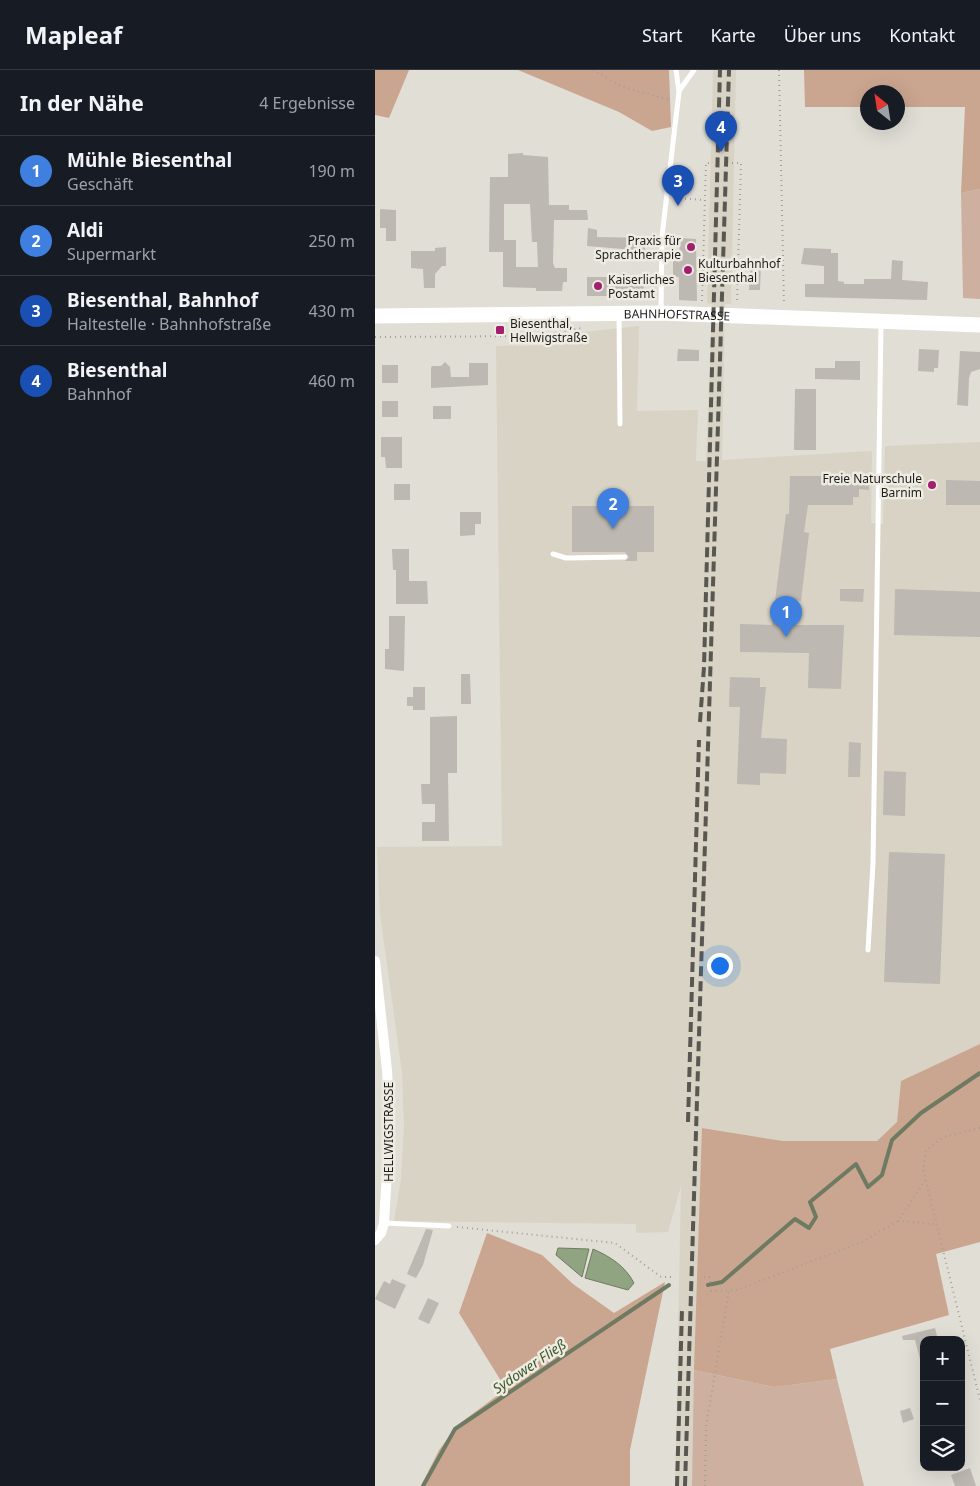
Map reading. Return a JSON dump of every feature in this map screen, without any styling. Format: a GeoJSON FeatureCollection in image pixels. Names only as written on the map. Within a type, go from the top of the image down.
{"type":"FeatureCollection","features":[{"type":"Feature","properties":{"kind":"main road","name":"BAHNHOFSTRASSE"},"geometry":{"type":"LineString","coordinates":[[375,316],[737,314],[980,325]]}},
{"type":"Feature","properties":{"kind":"street","name":"HELLWIGSTRASSE"},"geometry":{"type":"LineString","coordinates":[[375,961],[387,1070],[389,1112],[385,1223],[381,1233],[375,1240]]}},
{"type":"Feature","properties":{"kind":"lane"},"geometry":{"type":"LineString","coordinates":[[661,313],[662,236],[679,92],[676,70]]}},
{"type":"Feature","properties":{"kind":"lane"},"geometry":{"type":"LineString","coordinates":[[679,92],[693,70]]}},
{"type":"Feature","properties":{"kind":"lane"},"geometry":{"type":"LineString","coordinates":[[619,315],[620,424]]}},
{"type":"Feature","properties":{"kind":"lane"},"geometry":{"type":"LineString","coordinates":[[868,950],[873,863],[881,321]]}},
{"type":"Feature","properties":{"kind":"lane"},"geometry":{"type":"LineString","coordinates":[[553,554],[566,558],[625,557]]}},
{"type":"Feature","properties":{"kind":"lane"},"geometry":{"type":"LineString","coordinates":[[385,1223],[449,1226]]}},
{"type":"Feature","properties":{"kind":"path"},"geometry":{"type":"LineString","coordinates":[[593,70],[621,86],[678,102]]}},
{"type":"Feature","properties":{"kind":"path"},"geometry":{"type":"LineString","coordinates":[[779,70],[783,317]]}},
{"type":"Feature","properties":{"kind":"path"},"geometry":{"type":"LineString","coordinates":[[732,163],[741,163],[737,314]]}},
{"type":"Feature","properties":{"kind":"path"},"geometry":{"type":"LineString","coordinates":[[701,314],[707,164],[713,164]]}},
{"type":"Feature","properties":{"kind":"path"},"geometry":{"type":"LineString","coordinates":[[667,197],[705,200]]}},
{"type":"Feature","properties":{"kind":"path"},"geometry":{"type":"LineString","coordinates":[[375,336],[540,336],[590,327]]}},
{"type":"Feature","properties":{"kind":"path"},"geometry":{"type":"LineString","coordinates":[[980,1128],[944,1137],[926,1150],[923,1169],[980,1400]]}},
{"type":"Feature","properties":{"kind":"path"},"geometry":{"type":"LineString","coordinates":[[704,1277],[710,1277],[711,1290],[737,1290],[862,1242],[898,1221],[925,1180]]}},
{"type":"Feature","properties":{"kind":"path"},"geometry":{"type":"LineString","coordinates":[[898,1221],[937,1224]]}},
{"type":"Feature","properties":{"kind":"path"},"geometry":{"type":"LineString","coordinates":[[449,1226],[615,1243],[661,1278],[675,1277]]}},
{"type":"Feature","properties":{"kind":"path"},"geometry":{"type":"LineString","coordinates":[[705,1486],[707,1417],[729,1290]]}},
{"type":"Feature","properties":{"kind":"shaded area"},"geometry":{"type":"Polygon","coordinates":[[[375,70],[409,70],[389,118],[375,115],[375,70]]]}},
{"type":"Feature","properties":{"kind":"shaded area"},"geometry":{"type":"Polygon","coordinates":[[[518,70],[669,70],[671,127],[652,131],[619,112],[518,70]]]}},
{"type":"Feature","properties":{"kind":"shaded area"},"geometry":{"type":"Polygon","coordinates":[[[713,70],[736,70],[731,304],[725,304],[722,460],[872,451],[871,523],[883,524],[885,446],[980,442],[980,1044],[901,1081],[897,1122],[877,1141],[783,1141],[703,1128],[692,1486],[675,1486],[681,1186],[668,1232],[636,1233],[636,1224],[394,1221],[401,1180],[404,1127],[402,1073],[380,914],[377,847],[502,846],[496,346],[564,345],[565,334],[639,326],[637,411],[698,410],[696,461],[706,461],[712,304],[707,303],[713,70]]]}},
{"type":"Feature","properties":{"kind":"shaded area"},"geometry":{"type":"Polygon","coordinates":[[[804,70],[980,70],[980,189],[961,193],[965,107],[905,107],[905,85],[860,85],[860,107],[805,107],[804,70]]]}},
{"type":"Feature","properties":{"kind":"shaded area"},"geometry":{"type":"Polygon","coordinates":[[[980,189],[980,299],[963,298],[961,193],[980,189]]]}},
{"type":"Feature","properties":{"kind":"shaded area"},"geometry":{"type":"Polygon","coordinates":[[[980,1044],[980,1242],[936,1254],[949,1315],[830,1349],[837,1379],[774,1387],[694,1370],[702,1128],[783,1141],[877,1141],[897,1122],[901,1081],[980,1044]]]}},
{"type":"Feature","properties":{"kind":"shaded area"},"geometry":{"type":"Polygon","coordinates":[[[487,1233],[542,1255],[573,1284],[614,1313],[665,1282],[630,1450],[630,1486],[421,1486],[439,1450],[459,1424],[506,1389],[459,1313],[487,1233]]]}},
{"type":"Feature","properties":{"kind":"shaded area"},"geometry":{"type":"Polygon","coordinates":[[[558,1248],[589,1249],[582,1277],[556,1255],[558,1248]]]}},
{"type":"Feature","properties":{"kind":"shaded area"},"geometry":{"type":"Polygon","coordinates":[[[593,1249],[606,1255],[622,1267],[634,1283],[628,1290],[585,1278],[593,1249]]]}},
{"type":"Feature","properties":{"kind":"shaded area"},"geometry":{"type":"Polygon","coordinates":[[[694,1370],[774,1387],[837,1379],[864,1486],[692,1486],[694,1370]]]}},
{"type":"Feature","properties":{"kind":"building"},"geometry":{"type":"Polygon","coordinates":[[[523,153],[523,155],[548,157],[549,205],[569,205],[569,210],[587,210],[588,220],[554,220],[553,263],[555,268],[567,268],[567,282],[563,282],[562,291],[536,291],[536,288],[503,287],[503,252],[489,252],[490,177],[508,177],[508,154],[523,153]],[[504,204],[504,240],[516,240],[516,267],[538,267],[537,242],[532,242],[530,204],[504,204]]]}},
{"type":"Feature","properties":{"kind":"building"},"geometry":{"type":"Polygon","coordinates":[[[380,209],[396,210],[396,241],[386,241],[386,228],[380,228],[380,209]]]}},
{"type":"Feature","properties":{"kind":"building"},"geometry":{"type":"Polygon","coordinates":[[[588,228],[597,230],[597,237],[645,238],[645,260],[635,259],[635,250],[587,246],[588,228]]]}},
{"type":"Feature","properties":{"kind":"building"},"geometry":{"type":"Polygon","coordinates":[[[680,238],[696,239],[697,301],[679,300],[679,277],[673,277],[673,258],[679,258],[680,238]]]}},
{"type":"Feature","properties":{"kind":"building"},"geometry":{"type":"Polygon","coordinates":[[[446,247],[446,266],[442,266],[435,274],[435,288],[424,288],[423,269],[411,268],[411,251],[435,251],[435,248],[446,247]]]}},
{"type":"Feature","properties":{"kind":"building"},"geometry":{"type":"Polygon","coordinates":[[[804,248],[831,249],[831,253],[838,253],[838,281],[844,282],[844,284],[864,284],[864,279],[891,279],[892,260],[903,261],[902,280],[928,282],[927,300],[805,297],[805,284],[824,284],[824,266],[801,264],[804,248]]]}},
{"type":"Feature","properties":{"kind":"building"},"geometry":{"type":"Polygon","coordinates":[[[751,265],[761,265],[760,290],[749,290],[751,265]]]}},
{"type":"Feature","properties":{"kind":"building"},"geometry":{"type":"Polygon","coordinates":[[[587,277],[608,277],[608,282],[644,281],[644,299],[625,299],[625,296],[587,296],[587,277]]]}},
{"type":"Feature","properties":{"kind":"building"},"geometry":{"type":"Polygon","coordinates":[[[678,349],[699,350],[699,361],[677,361],[678,349]]]}},
{"type":"Feature","properties":{"kind":"building"},"geometry":{"type":"Polygon","coordinates":[[[919,349],[939,350],[938,368],[934,368],[934,372],[918,371],[919,349]]]}},
{"type":"Feature","properties":{"kind":"building"},"geometry":{"type":"Polygon","coordinates":[[[960,351],[980,352],[980,369],[971,372],[969,378],[968,406],[957,405],[960,351]]]}},
{"type":"Feature","properties":{"kind":"building"},"geometry":{"type":"Polygon","coordinates":[[[835,361],[860,361],[860,380],[815,379],[815,368],[835,368],[835,361]]]}},
{"type":"Feature","properties":{"kind":"building"},"geometry":{"type":"Polygon","coordinates":[[[445,362],[450,367],[451,377],[469,377],[469,363],[488,363],[488,385],[431,388],[432,366],[441,366],[445,362]]]}},
{"type":"Feature","properties":{"kind":"building"},"geometry":{"type":"Polygon","coordinates":[[[382,365],[398,365],[398,383],[382,383],[382,365]]]}},
{"type":"Feature","properties":{"kind":"building"},"geometry":{"type":"Polygon","coordinates":[[[795,389],[816,389],[816,450],[794,450],[795,389]]]}},
{"type":"Feature","properties":{"kind":"building"},"geometry":{"type":"Polygon","coordinates":[[[382,401],[398,401],[398,417],[382,417],[382,401]]]}},
{"type":"Feature","properties":{"kind":"building"},"geometry":{"type":"Polygon","coordinates":[[[433,406],[451,406],[451,419],[433,419],[433,406]]]}},
{"type":"Feature","properties":{"kind":"building"},"geometry":{"type":"Polygon","coordinates":[[[381,437],[402,437],[402,468],[386,468],[385,457],[381,457],[381,437]]]}},
{"type":"Feature","properties":{"kind":"building"},"geometry":{"type":"Polygon","coordinates":[[[790,476],[869,476],[869,490],[859,489],[859,497],[853,497],[853,505],[808,505],[804,532],[809,533],[801,601],[796,600],[793,625],[844,625],[841,689],[808,688],[809,653],[740,652],[740,624],[772,625],[786,514],[789,514],[790,476]]]}},
{"type":"Feature","properties":{"kind":"building"},"geometry":{"type":"Polygon","coordinates":[[[946,480],[980,481],[980,505],[946,505],[946,480]]]}},
{"type":"Feature","properties":{"kind":"building"},"geometry":{"type":"Polygon","coordinates":[[[394,484],[410,484],[410,500],[394,500],[394,484]]]}},
{"type":"Feature","properties":{"kind":"building"},"geometry":{"type":"Polygon","coordinates":[[[572,506],[654,506],[654,552],[637,552],[637,561],[625,561],[629,557],[625,552],[572,552],[572,506]]]}},
{"type":"Feature","properties":{"kind":"building"},"geometry":{"type":"Polygon","coordinates":[[[460,512],[481,512],[481,524],[475,524],[475,535],[460,536],[460,512]]]}},
{"type":"Feature","properties":{"kind":"building"},"geometry":{"type":"Polygon","coordinates":[[[392,549],[409,549],[409,581],[427,581],[428,604],[396,604],[396,570],[393,570],[392,549]]]}},
{"type":"Feature","properties":{"kind":"building"},"geometry":{"type":"Polygon","coordinates":[[[840,589],[864,589],[863,602],[840,601],[840,589]]]}},
{"type":"Feature","properties":{"kind":"building"},"geometry":{"type":"Polygon","coordinates":[[[895,589],[980,592],[980,637],[894,635],[895,589]]]}},
{"type":"Feature","properties":{"kind":"building"},"geometry":{"type":"Polygon","coordinates":[[[389,616],[405,616],[404,671],[385,669],[385,649],[389,649],[389,616]]]}},
{"type":"Feature","properties":{"kind":"building"},"geometry":{"type":"Polygon","coordinates":[[[461,674],[470,674],[471,704],[461,704],[461,674]]]}},
{"type":"Feature","properties":{"kind":"building"},"geometry":{"type":"Polygon","coordinates":[[[730,677],[760,678],[760,687],[766,687],[761,738],[787,739],[786,774],[760,773],[760,785],[737,784],[740,707],[729,707],[730,677]]]}},
{"type":"Feature","properties":{"kind":"building"},"geometry":{"type":"Polygon","coordinates":[[[413,687],[425,687],[425,710],[413,710],[413,706],[407,706],[407,697],[413,697],[413,687]]]}},
{"type":"Feature","properties":{"kind":"building"},"geometry":{"type":"Polygon","coordinates":[[[457,716],[457,773],[448,773],[449,841],[422,841],[422,822],[435,822],[435,804],[422,804],[421,784],[430,784],[430,717],[457,716]]]}},
{"type":"Feature","properties":{"kind":"building"},"geometry":{"type":"Polygon","coordinates":[[[849,742],[861,743],[860,777],[848,777],[849,742]]]}},
{"type":"Feature","properties":{"kind":"building"},"geometry":{"type":"Polygon","coordinates":[[[884,771],[906,772],[905,816],[883,815],[884,771]]]}},
{"type":"Feature","properties":{"kind":"building"},"geometry":{"type":"Polygon","coordinates":[[[889,852],[945,854],[940,984],[884,982],[889,852]]]}},
{"type":"Feature","properties":{"kind":"building"},"geometry":{"type":"Polygon","coordinates":[[[426,1229],[433,1230],[423,1265],[416,1278],[407,1274],[426,1229]]]}},
{"type":"Feature","properties":{"kind":"building"},"geometry":{"type":"Polygon","coordinates":[[[392,1279],[406,1285],[395,1309],[375,1299],[384,1281],[390,1284],[392,1279]]]}},
{"type":"Feature","properties":{"kind":"building"},"geometry":{"type":"Polygon","coordinates":[[[428,1298],[439,1303],[429,1324],[418,1319],[428,1298]]]}},
{"type":"Feature","properties":{"kind":"building"},"geometry":{"type":"Polygon","coordinates":[[[935,1328],[937,1336],[920,1336],[920,1359],[915,1340],[903,1340],[902,1336],[935,1328]]]}},
{"type":"Feature","properties":{"kind":"building"},"geometry":{"type":"Polygon","coordinates":[[[910,1408],[914,1419],[903,1423],[900,1411],[910,1408]]]}},
{"type":"Feature","properties":{"kind":"building"},"geometry":{"type":"Polygon","coordinates":[[[970,1468],[976,1486],[955,1486],[951,1475],[970,1468]]]}},
{"type":"Feature","properties":{"kind":"waterway","name":"Sydower Fließ"},"geometry":{"type":"LineString","coordinates":[[708,1285],[722,1282],[795,1219],[809,1228],[816,1217],[810,1202],[856,1164],[868,1187],[882,1175],[892,1140],[921,1113],[980,1073]]}},
{"type":"Feature","properties":{"kind":"waterway","name":"Sydower Fließ"},"geometry":{"type":"LineString","coordinates":[[423,1486],[455,1429],[669,1285]]}},
{"type":"Feature","properties":{"kind":"railway"},"geometry":{"type":"LineString","coordinates":[[700,722],[704,667],[720,70]]}},
{"type":"Feature","properties":{"kind":"railway"},"geometry":{"type":"LineString","coordinates":[[685,1486],[729,70]]}},
{"type":"Feature","properties":{"kind":"railway"},"geometry":{"type":"LineString","coordinates":[[688,1122],[699,740]]}},
{"type":"Feature","properties":{"kind":"railway"},"geometry":{"type":"LineString","coordinates":[[677,1486],[682,1309]]}},
{"type":"Feature","properties":{"kind":"place","name":"Biesenthal"},"geometry":{"type":"Point","coordinates":[721,152]}},
{"type":"Feature","properties":{"kind":"place","name":"Biesenthal, Bahnhof"},"geometry":{"type":"Point","coordinates":[678,206]}},
{"type":"Feature","properties":{"kind":"place","name":"Praxis für Sprachtherapie"},"geometry":{"type":"Point","coordinates":[691,247]}},
{"type":"Feature","properties":{"kind":"place","name":"Kulturbahnhof Biesenthal"},"geometry":{"type":"Point","coordinates":[688,270]}},
{"type":"Feature","properties":{"kind":"place","name":"Kaiserliches Postamt"},"geometry":{"type":"Point","coordinates":[598,286]}},
{"type":"Feature","properties":{"kind":"place","name":"Biesenthal, Hellwigstraße"},"geometry":{"type":"Point","coordinates":[500,330]}},
{"type":"Feature","properties":{"kind":"place","name":"Freie Naturschule Barnim"},"geometry":{"type":"Point","coordinates":[932,485]}},
{"type":"Feature","properties":{"kind":"place","name":"Aldi"},"geometry":{"type":"Point","coordinates":[613,529]}},
{"type":"Feature","properties":{"kind":"place","name":"Mühle Biesenthal"},"geometry":{"type":"Point","coordinates":[786,637]}}]}
